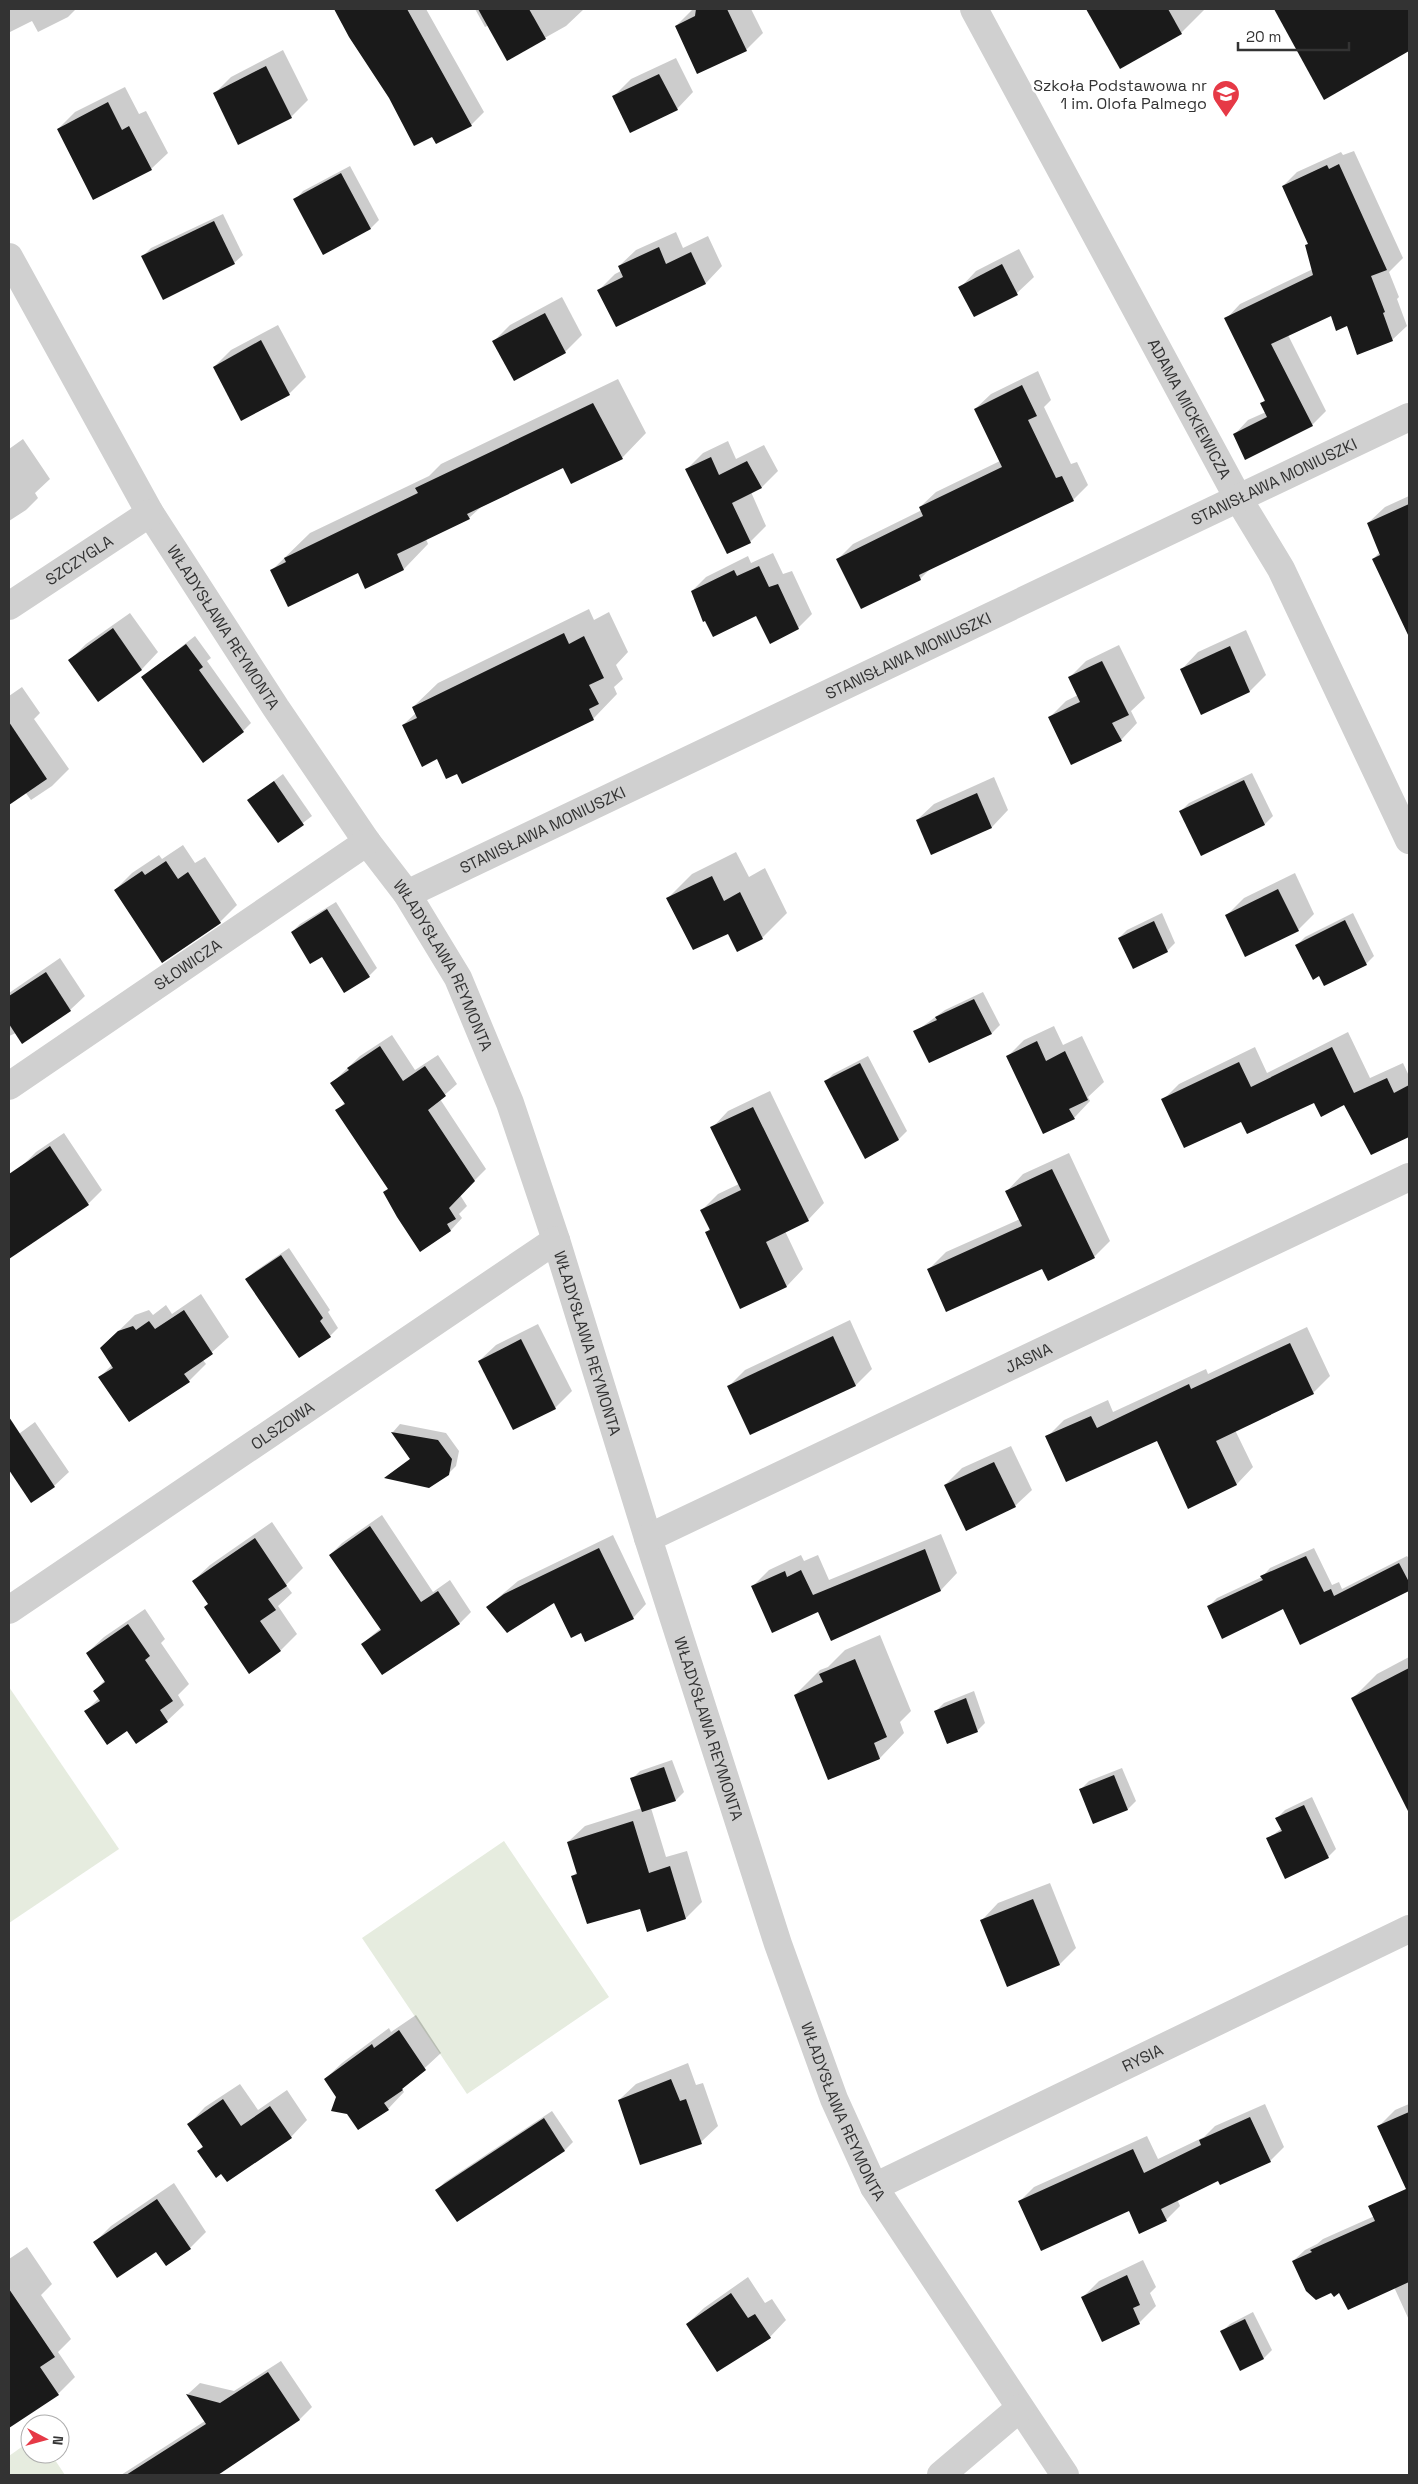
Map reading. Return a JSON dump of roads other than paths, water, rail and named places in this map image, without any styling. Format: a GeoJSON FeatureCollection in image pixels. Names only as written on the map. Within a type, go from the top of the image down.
{"type":"FeatureCollection","features":[{"type":"Feature","properties":{"kind":"street","name":"ADAMA MICKIEWICZA"},"geometry":{"type":"LineString","coordinates":[[974,9],[1238,498],[1281,569],[1409,840]]}},
{"type":"Feature","properties":{"kind":"street","name":"WŁADYSŁAWA REYMONTA"},"geometry":{"type":"LineString","coordinates":[[9,257],[150,513],[276,708],[367,842],[408,894],[458,978],[510,1103],[556,1240],[648,1538],[778,1944],[834,2099],[874,2187],[1065,2475]]}},
{"type":"Feature","properties":{"kind":"street","name":"STANISŁAWA MONIUSZKI"},"geometry":{"type":"LineString","coordinates":[[408,894],[1409,417]]}},
{"type":"Feature","properties":{"kind":"street","name":"SZCZYGLA"},"geometry":{"type":"LineString","coordinates":[[9,606],[150,513]]}},
{"type":"Feature","properties":{"kind":"street","name":"SŁOWICZA"},"geometry":{"type":"LineString","coordinates":[[9,1086],[367,842]]}},
{"type":"Feature","properties":{"kind":"street","name":"JASNA"},"geometry":{"type":"LineString","coordinates":[[648,1538],[1409,1177]]}},
{"type":"Feature","properties":{"kind":"street","name":"OLSZOWA"},"geometry":{"type":"LineString","coordinates":[[9,1610],[556,1240]]}},
{"type":"Feature","properties":{"kind":"street","name":"RYSIA"},"geometry":{"type":"LineString","coordinates":[[874,2187],[1409,1929]]}},
{"type":"Feature","properties":{"kind":"street"},"geometry":{"type":"LineString","coordinates":[[941,2475],[1020,2408]]}},
{"type":"Feature","properties":{"kind":"place","name":"Szkoła Podstawowa nr 1 im. Olofa Palmego"},"geometry":{"type":"Point","coordinates":[1226,118]}}]}
